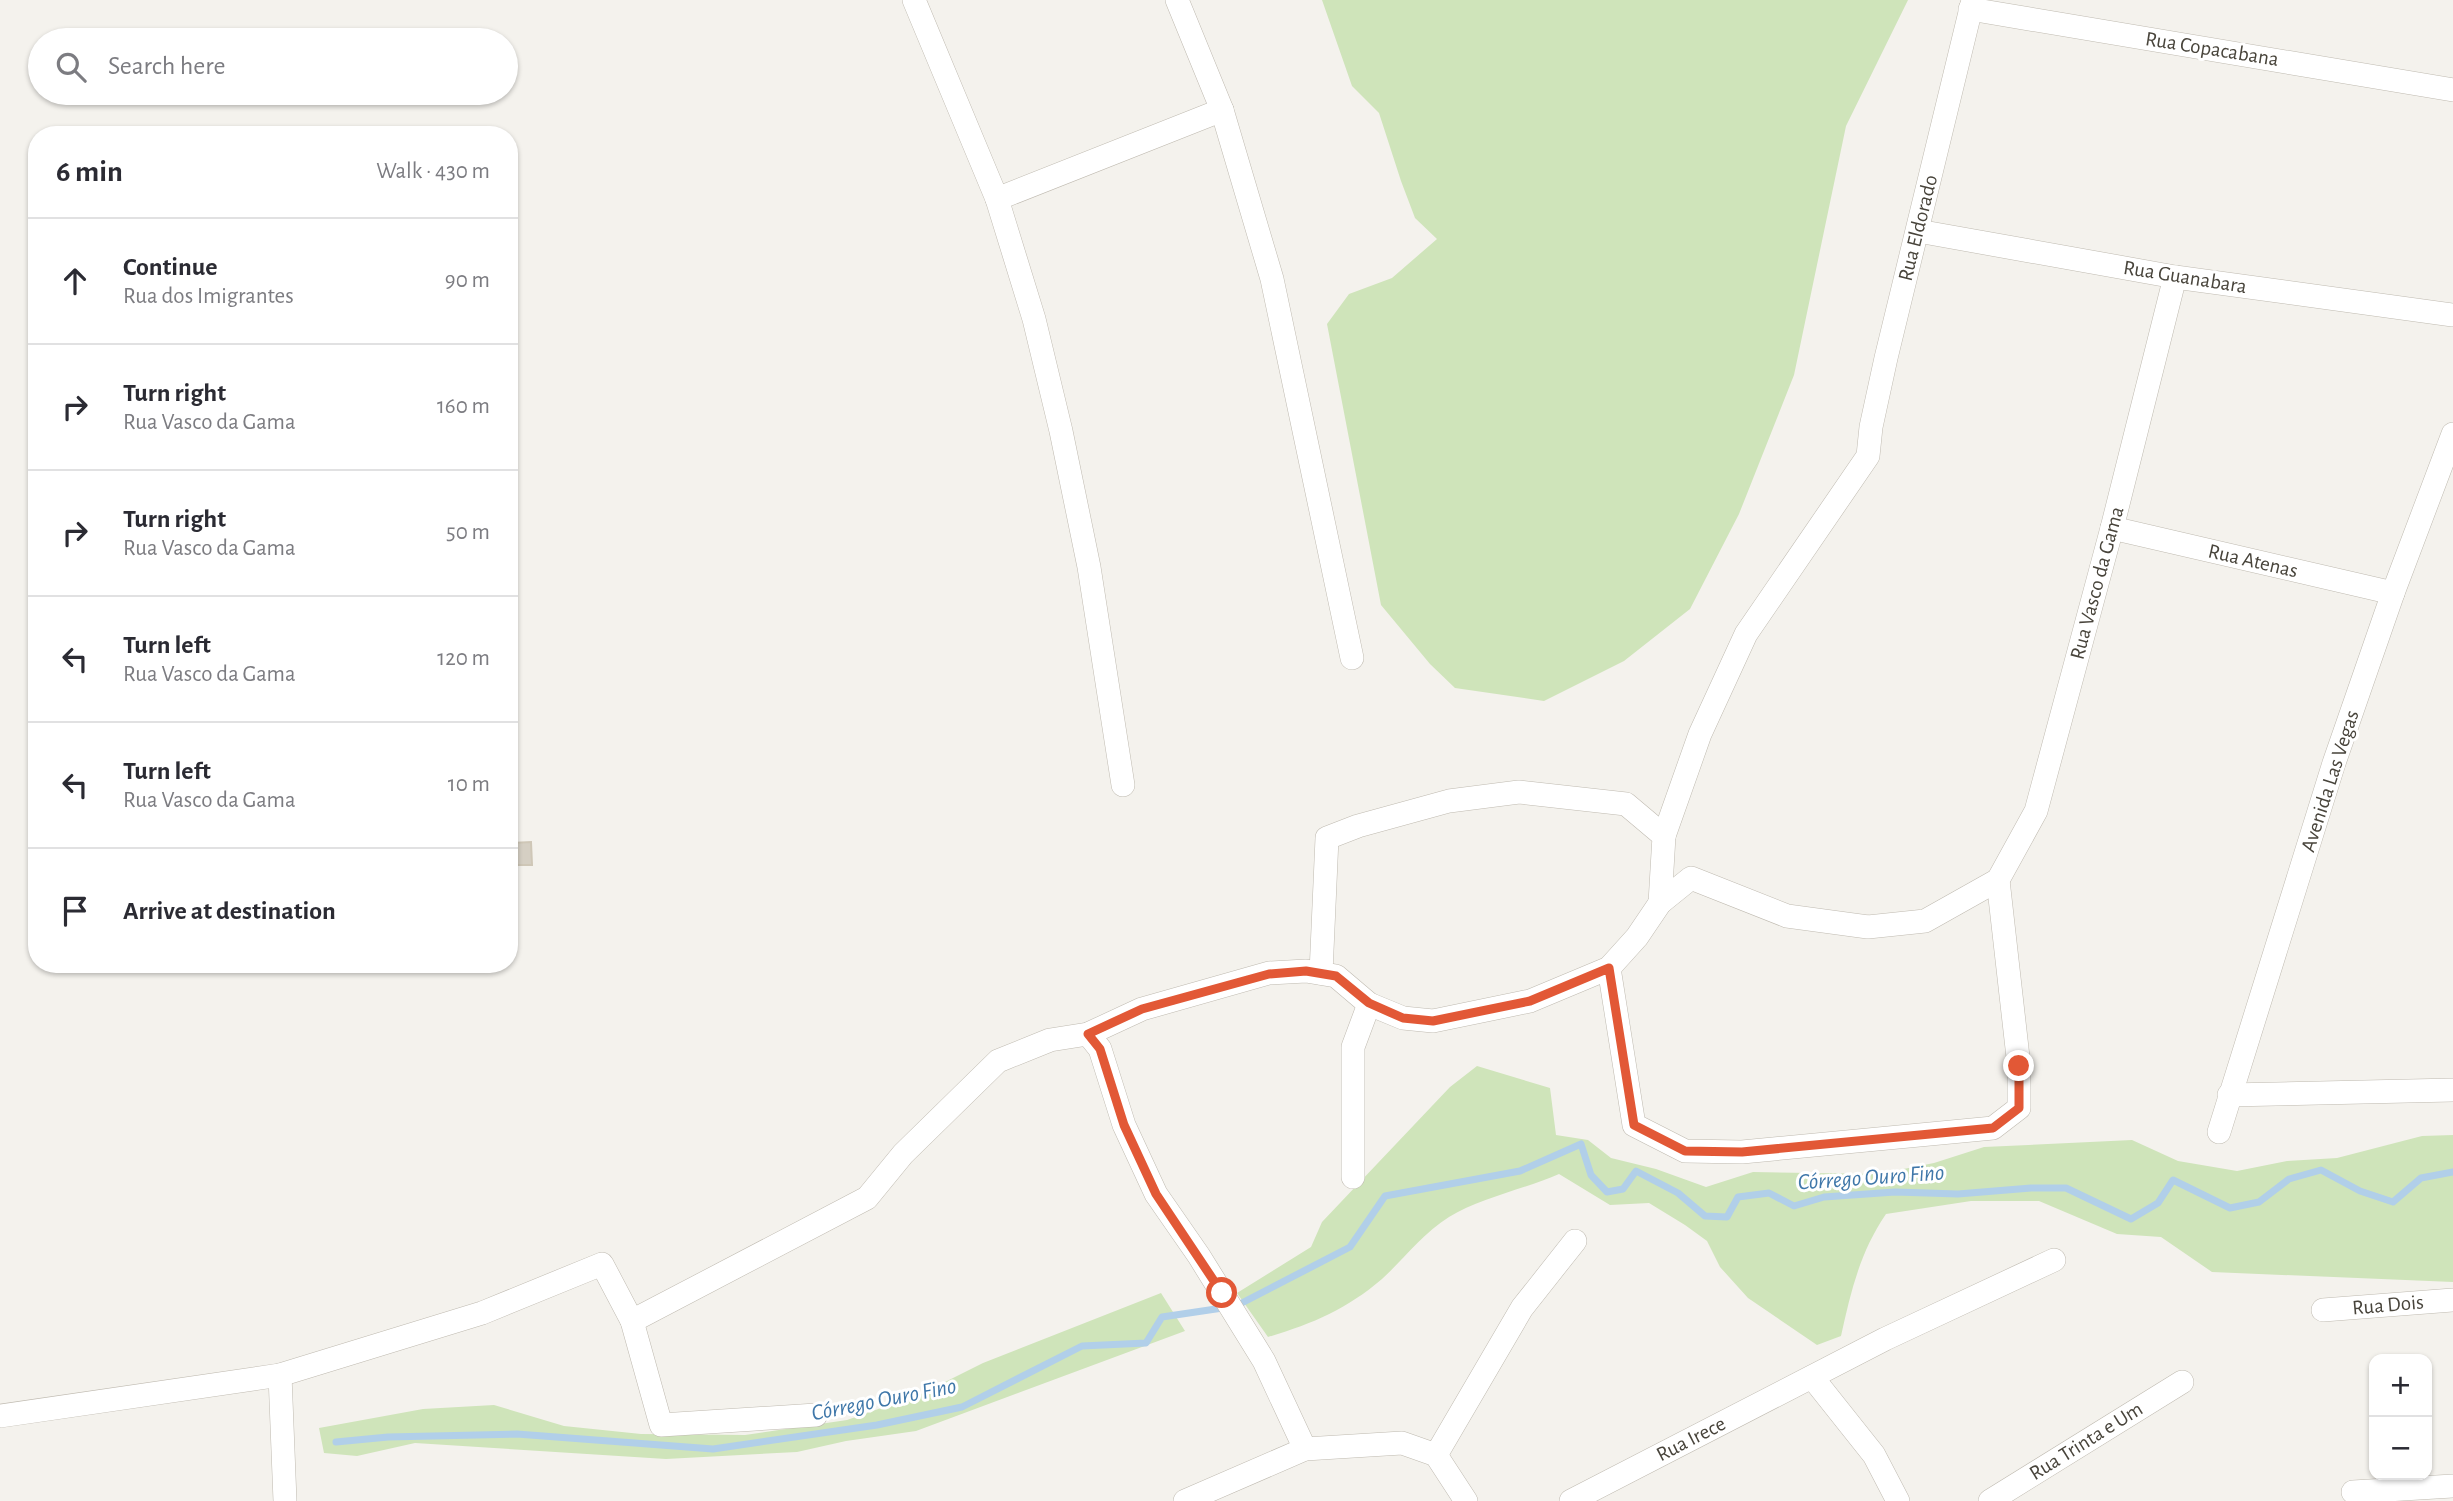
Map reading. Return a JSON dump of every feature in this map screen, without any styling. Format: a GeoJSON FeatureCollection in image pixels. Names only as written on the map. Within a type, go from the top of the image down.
{"type":"FeatureCollection","features":[{"type":"Feature","properties":{"kind":"street"},"geometry":{"type":"LineString","coordinates":[[914,0],[997,199],[1034,319],[1061,431],[1089,567],[1123,785]]}},
{"type":"Feature","properties":{"kind":"street"},"geometry":{"type":"LineString","coordinates":[[1177,0],[1222,110],[1272,279],[1352,658]]}},
{"type":"Feature","properties":{"kind":"street","name":"Rua Copacabana"},"geometry":{"type":"LineString","coordinates":[[1972,5],[2453,90]]}},
{"type":"Feature","properties":{"kind":"street","name":"Rua Eldorado"},"geometry":{"type":"LineString","coordinates":[[1664,836],[1700,734],[1746,634],[1868,456],[1878,393],[1972,5]]}},
{"type":"Feature","properties":{"kind":"street"},"geometry":{"type":"LineString","coordinates":[[997,199],[1222,110]]}},
{"type":"Feature","properties":{"kind":"street","name":"Rua Guanabara"},"geometry":{"type":"LineString","coordinates":[[1918,231],[2175,277],[2453,315]]}},
{"type":"Feature","properties":{"kind":"street","name":"Rua Vasco da Gama"},"geometry":{"type":"LineString","coordinates":[[1998,880],[2036,811],[2112,528],[2175,277]]}},
{"type":"Feature","properties":{"kind":"street","name":"Avenida Las Vegas"},"geometry":{"type":"LineString","coordinates":[[2219,1132],[2334,763],[2393,593],[2453,434]]}},
{"type":"Feature","properties":{"kind":"street","name":"Rua Atenas"},"geometry":{"type":"LineString","coordinates":[[2112,528],[2393,593]]}},
{"type":"Feature","properties":{"kind":"street"},"geometry":{"type":"LineString","coordinates":[[1321,973],[1327,838],[1358,826],[1449,801],[1519,792],[1626,804],[1664,836],[1660,904]]}},
{"type":"Feature","properties":{"kind":"street"},"geometry":{"type":"LineString","coordinates":[[632,1321],[867,1198],[903,1154],[998,1061],[1050,1040],[1088,1034],[1142,1009],[1269,974],[1306,971],[1336,976],[1369,1003],[1403,1018],[1433,1021],[1530,1001],[1609,968],[1637,937],[1660,904],[1691,878],[1787,916],[1868,927],[1925,921],[1998,880],[2019,1066],[2019,1108],[1993,1128],[1742,1152],[1685,1151],[1634,1125],[1609,968]]}},
{"type":"Feature","properties":{"kind":"street"},"geometry":{"type":"LineString","coordinates":[[1353,1177],[1353,1047],[1369,1003]]}},
{"type":"Feature","properties":{"kind":"street"},"geometry":{"type":"LineString","coordinates":[[1088,1034],[1100,1049],[1124,1125],[1156,1194],[1264,1361],[1305,1449]]}},
{"type":"Feature","properties":{"kind":"street"},"geometry":{"type":"LineString","coordinates":[[2230,1095],[2453,1090]]}},
{"type":"Feature","properties":{"kind":"street"},"geometry":{"type":"LineString","coordinates":[[1436,1455],[1522,1308],[1575,1241]]}},
{"type":"Feature","properties":{"kind":"street","name":"Rua Irece"},"geometry":{"type":"LineString","coordinates":[[1571,1501],[1885,1339],[2054,1260]]}},
{"type":"Feature","properties":{"kind":"street"},"geometry":{"type":"LineString","coordinates":[[0,1416],[280,1375],[482,1313],[602,1264],[632,1321],[661,1425],[816,1415]]}},
{"type":"Feature","properties":{"kind":"street","name":"Rua Dois"},"geometry":{"type":"LineString","coordinates":[[2323,1310],[2453,1300]]}},
{"type":"Feature","properties":{"kind":"street"},"geometry":{"type":"LineString","coordinates":[[280,1375],[285,1501]]}},
{"type":"Feature","properties":{"kind":"street"},"geometry":{"type":"LineString","coordinates":[[1812,1377],[1874,1455],[1898,1501]]}},
{"type":"Feature","properties":{"kind":"street","name":"Rua Trinta e Um"},"geometry":{"type":"LineString","coordinates":[[1990,1501],[2182,1382]]}},
{"type":"Feature","properties":{"kind":"street"},"geometry":{"type":"LineString","coordinates":[[1185,1501],[1305,1449],[1402,1443],[1436,1455],[1466,1501]]}},
{"type":"Feature","properties":{"kind":"street"},"geometry":{"type":"LineString","coordinates":[[2353,1492],[2453,1486]]}},
{"type":"Feature","properties":{"kind":"green space"},"geometry":{"type":"Polygon","coordinates":[[[1322,0],[1908,0],[1846,126],[1794,375],[1739,514],[1690,609],[1624,661],[1544,701],[1455,688],[1430,664],[1381,605],[1327,324],[1349,294],[1392,278],[1437,239],[1415,218],[1379,113],[1352,86],[1322,0]]]}},
{"type":"Feature","properties":{"kind":"green space"},"geometry":{"type":"Polygon","coordinates":[[[1477,1066],[1550,1088],[1556,1135],[1588,1140],[1611,1158],[1656,1169],[1706,1187],[1753,1172],[1878,1174],[1934,1163],[1984,1147],[2132,1140],[2178,1161],[2237,1171],[2287,1161],[2337,1158],[2422,1136],[2453,1135],[2453,1282],[2212,1272],[2161,1237],[2117,1234],[2039,1201],[1971,1201],[1886,1214],[1863,1257],[1841,1336],[1817,1345],[1748,1298],[1720,1267],[1707,1241],[1685,1225],[1649,1203],[1610,1205],[1559,1174],[1461,1210],[1422,1238],[1382,1279],[1356,1299],[1314,1321],[1268,1337],[1237,1293],[1311,1247],[1322,1222],[1450,1087],[1477,1066]]]}},
{"type":"Feature","properties":{"kind":"green space"},"geometry":{"type":"Polygon","coordinates":[[[1161,1293],[1185,1331],[916,1431],[846,1441],[797,1452],[666,1459],[415,1443],[357,1456],[324,1453],[319,1428],[423,1409],[494,1405],[564,1426],[641,1434],[745,1435],[847,1420],[921,1394],[983,1363],[1161,1293]]]}},
{"type":"Feature","properties":{"kind":"building"},"geometry":{"type":"Polygon","coordinates":[[[531,842],[532,865],[518,865],[518,843],[531,842]]]}},
{"type":"Feature","properties":{"kind":"waterway","name":"Córrego Ouro Fino"},"geometry":{"type":"LineString","coordinates":[[336,1442],[388,1437],[517,1434],[713,1449],[877,1425],[962,1407],[1082,1346],[1146,1343],[1162,1317],[1236,1306],[1350,1247],[1385,1196],[1520,1171],[1581,1144],[1591,1175],[1607,1192],[1623,1189],[1636,1171],[1678,1193],[1705,1216],[1727,1217],[1738,1197],[1769,1193],[1794,1206],[1824,1197],[1895,1192],[1958,1194],[2066,1188],[2131,1219],[2158,1203],[2173,1180],[2230,1208],[2259,1202],[2289,1179],[2321,1170],[2360,1191],[2393,1202],[2421,1178],[2453,1172]]}},
{"type":"Feature","properties":{"kind":"route"},"geometry":{"type":"LineString","coordinates":[[1222,1293],[1156,1194],[1124,1125],[1100,1049],[1088,1034],[1142,1009],[1269,974],[1306,971],[1336,976],[1369,1003],[1403,1018],[1433,1021],[1530,1001],[1609,968],[1634,1125],[1685,1151],[1742,1152],[1993,1128],[2019,1108],[2019,1066]]}}]}
